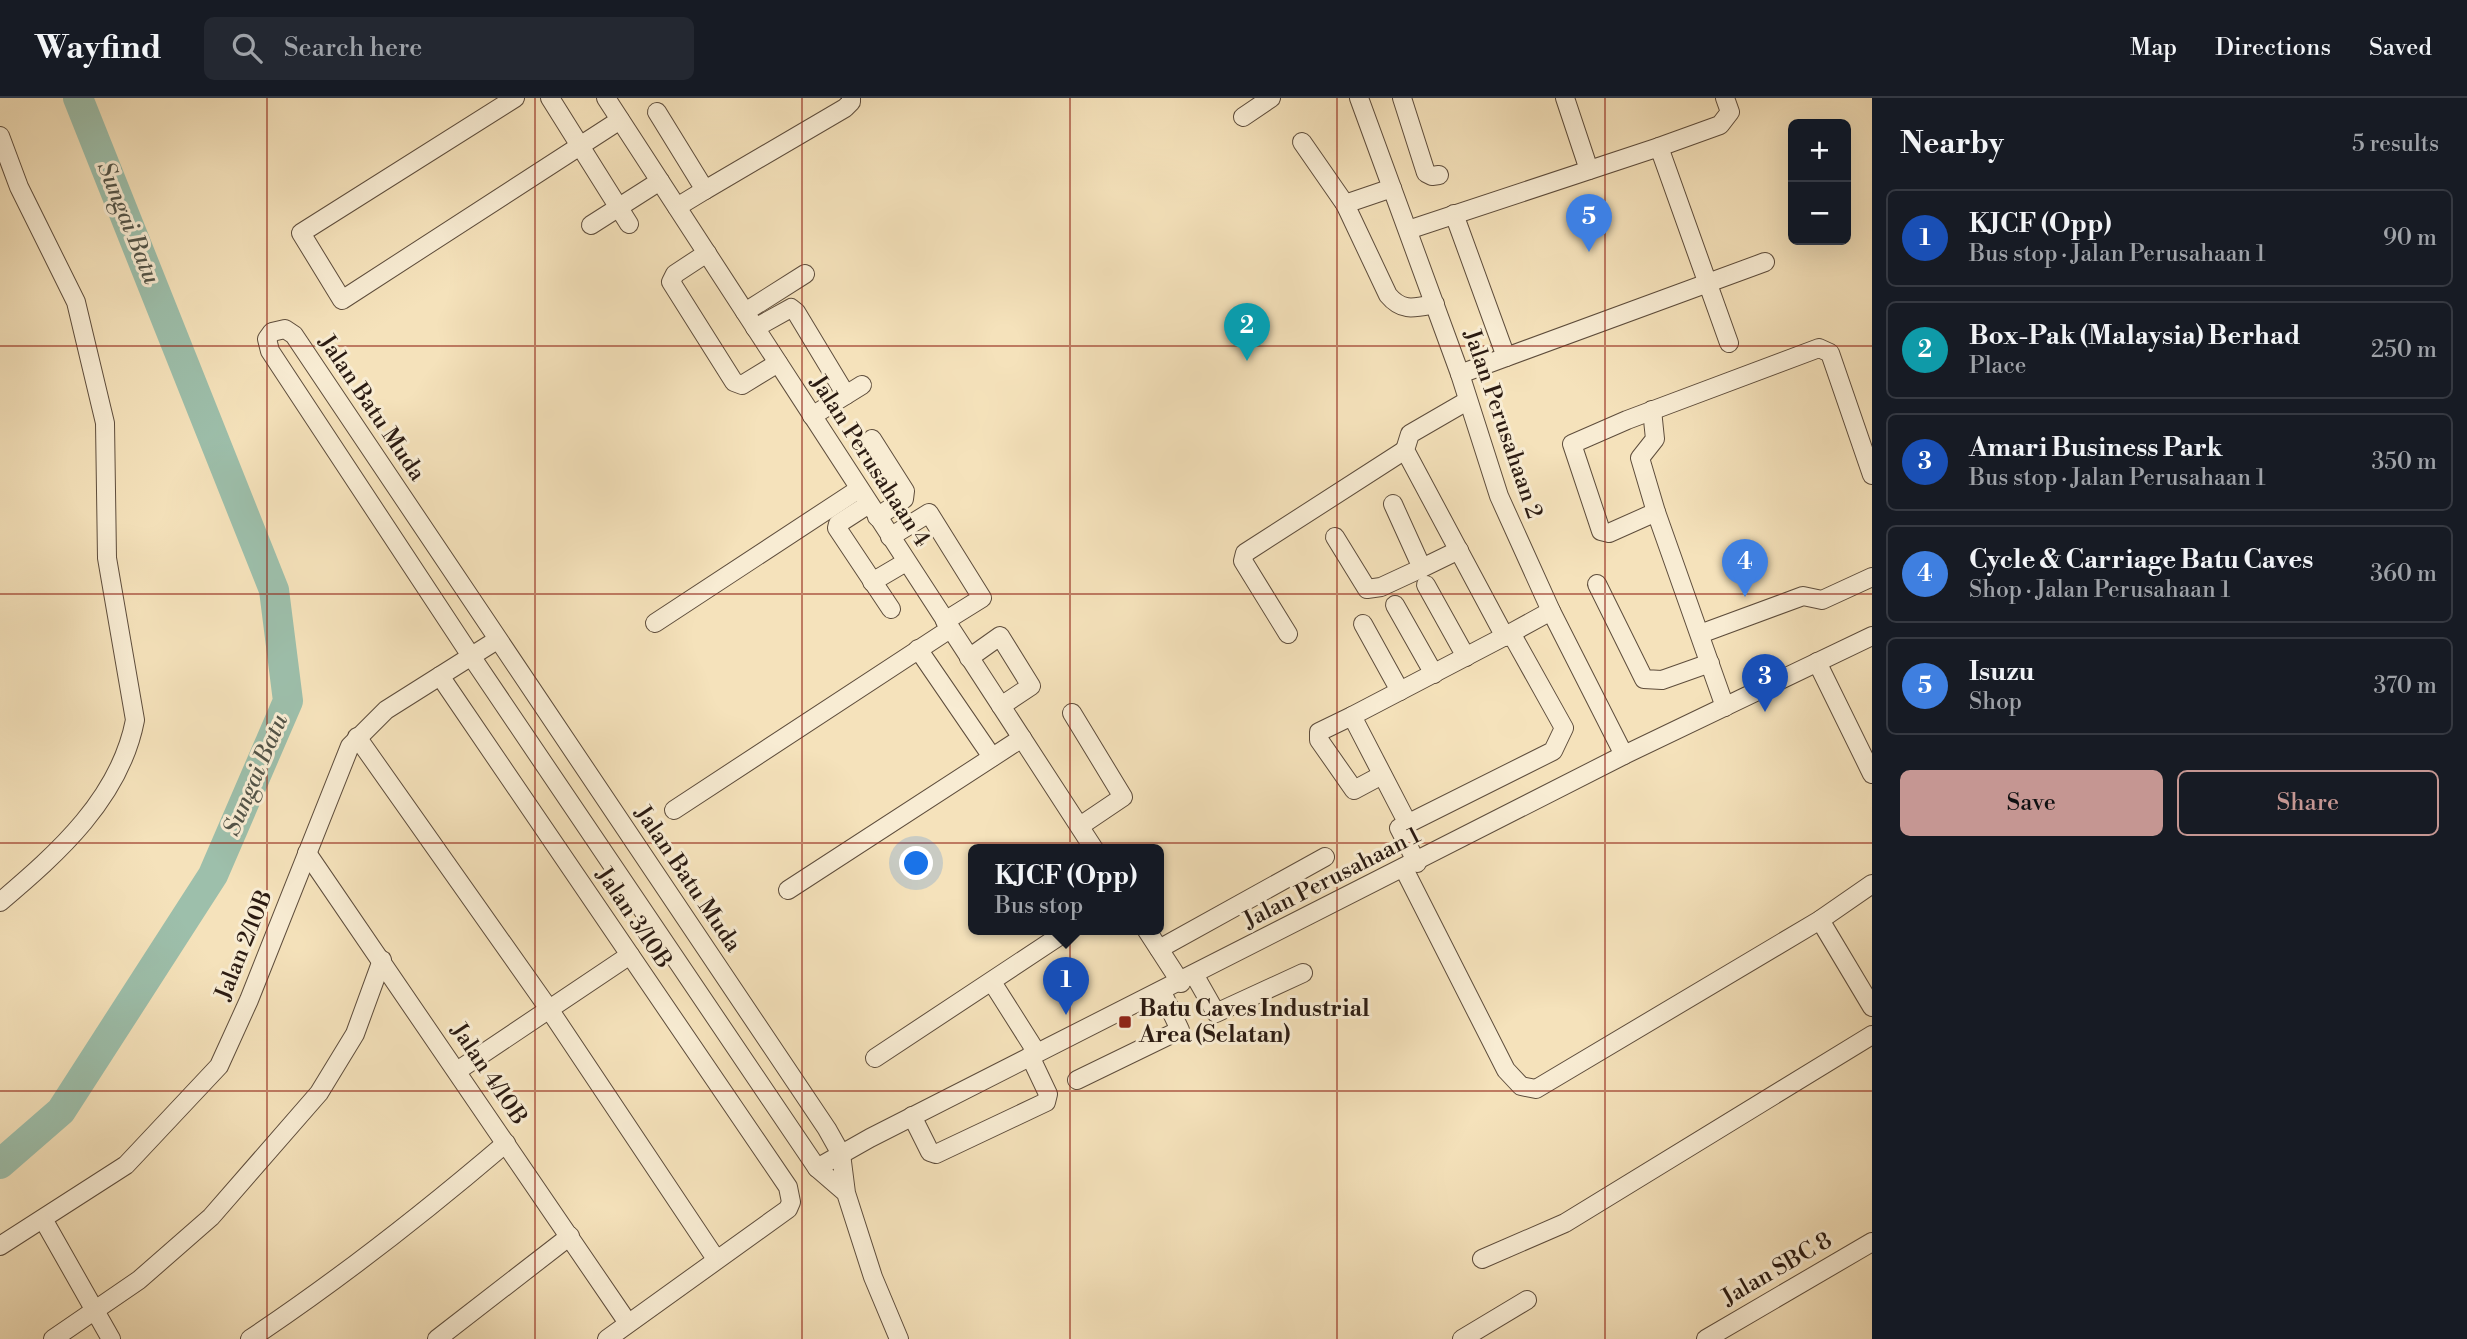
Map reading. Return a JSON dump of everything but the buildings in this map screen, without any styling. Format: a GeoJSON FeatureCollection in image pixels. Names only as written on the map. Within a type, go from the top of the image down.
{"type":"FeatureCollection","features":[{"type":"Feature","properties":{"kind":"street"},"geometry":{"type":"LineString","coordinates":[[515,98],[301,233],[342,300],[620,120]]}},
{"type":"Feature","properties":{"kind":"street"},"geometry":{"type":"LineString","coordinates":[[550,98],[629,224]]}},
{"type":"Feature","properties":{"kind":"street","name":"Jalan Perusahaan 4"},"geometry":{"type":"LineString","coordinates":[[606,98],[1091,844]]}},
{"type":"Feature","properties":{"kind":"street"},"geometry":{"type":"LineString","coordinates":[[677,208],[845,108],[851,98]]}},
{"type":"Feature","properties":{"kind":"street"},"geometry":{"type":"LineString","coordinates":[[1243,117],[1271,98]]}},
{"type":"Feature","properties":{"kind":"street","name":"Jalan Perusahaan 2"},"geometry":{"type":"LineString","coordinates":[[1359,98],[1460,374],[1499,496],[1551,611],[1624,755]]}},
{"type":"Feature","properties":{"kind":"street"},"geometry":{"type":"LineString","coordinates":[[1402,98],[1426,173],[1439,175]]}},
{"type":"Feature","properties":{"kind":"street"},"geometry":{"type":"LineString","coordinates":[[1565,98],[1589,170]]}},
{"type":"Feature","properties":{"kind":"street"},"geometry":{"type":"LineString","coordinates":[[1408,230],[1720,125],[1730,112],[1725,98]]}},
{"type":"Feature","properties":{"kind":"street"},"geometry":{"type":"LineString","coordinates":[[657,112],[705,190]]}},
{"type":"Feature","properties":{"kind":"street"},"geometry":{"type":"LineString","coordinates":[[0,136],[19,187],[76,302],[105,423],[107,558],[135,720],[131,740],[115,777],[81,826],[0,902]]}},
{"type":"Feature","properties":{"kind":"street"},"geometry":{"type":"LineString","coordinates":[[1302,142],[1345,204],[1388,295],[1397,306],[1408,309],[1435,303]]}},
{"type":"Feature","properties":{"kind":"street"},"geometry":{"type":"LineString","coordinates":[[1659,147],[1729,343]]}},
{"type":"Feature","properties":{"kind":"street"},"geometry":{"type":"LineString","coordinates":[[591,225],[660,181]]}},
{"type":"Feature","properties":{"kind":"street"},"geometry":{"type":"LineString","coordinates":[[1345,204],[1392,188]]}},
{"type":"Feature","properties":{"kind":"street"},"geometry":{"type":"LineString","coordinates":[[1454,214],[1506,357]]}},
{"type":"Feature","properties":{"kind":"street"},"geometry":{"type":"LineString","coordinates":[[707,253],[676,274],[671,282],[734,382],[742,385],[778,363]]}},
{"type":"Feature","properties":{"kind":"street"},"geometry":{"type":"LineString","coordinates":[[1460,374],[1765,262]]}},
{"type":"Feature","properties":{"kind":"street"},"geometry":{"type":"LineString","coordinates":[[745,312],[805,274]]}},
{"type":"Feature","properties":{"kind":"street"},"geometry":{"type":"LineString","coordinates":[[755,328],[784,310],[796,312],[846,395]]}},
{"type":"Feature","properties":{"kind":"street","name":"Jalan Batu Muda"},"geometry":{"type":"LineString","coordinates":[[841,1154],[295,335],[285,329],[272,332],[267,339],[270,351],[471,656],[817,1168],[846,1194]]}},
{"type":"Feature","properties":{"kind":"street"},"geometry":{"type":"LineString","coordinates":[[1657,512],[1609,533],[1601,531],[1572,444],[1814,349],[1830,353],[1872,475]]}},
{"type":"Feature","properties":{"kind":"street"},"geometry":{"type":"LineString","coordinates":[[812,416],[862,385]]}},
{"type":"Feature","properties":{"kind":"street"},"geometry":{"type":"LineString","coordinates":[[1288,634],[1243,561],[1245,553],[1405,450],[1410,434],[1467,401]]}},
{"type":"Feature","properties":{"kind":"street"},"geometry":{"type":"LineString","coordinates":[[1653,410],[1655,439],[1640,458],[1725,707]]}},
{"type":"Feature","properties":{"kind":"street"},"geometry":{"type":"LineString","coordinates":[[655,623],[868,503],[904,499],[905,491],[872,439]]}},
{"type":"Feature","properties":{"kind":"street"},"geometry":{"type":"LineString","coordinates":[[1405,450],[1459,550],[1563,728],[1553,751],[1399,828],[1411,866],[1506,1070],[1521,1086],[1536,1089],[1819,920],[1872,884]]}},
{"type":"Feature","properties":{"kind":"street"},"geometry":{"type":"LineString","coordinates":[[868,503],[838,524],[837,528],[891,609]]}},
{"type":"Feature","properties":{"kind":"street"},"geometry":{"type":"LineString","coordinates":[[1393,504],[1424,577],[1466,657]]}},
{"type":"Feature","properties":{"kind":"street"},"geometry":{"type":"LineString","coordinates":[[674,810],[918,649],[982,598],[929,513],[890,537]]}},
{"type":"Feature","properties":{"kind":"street"},"geometry":{"type":"LineString","coordinates":[[1335,537],[1367,589],[1424,577],[1459,550]]}},
{"type":"Feature","properties":{"kind":"street"},"geometry":{"type":"LineString","coordinates":[[872,582],[906,562]]}},
{"type":"Feature","properties":{"kind":"street"},"geometry":{"type":"LineString","coordinates":[[1700,634],[1803,596],[1822,600],[1872,577]]}},
{"type":"Feature","properties":{"kind":"street"},"geometry":{"type":"LineString","coordinates":[[1597,584],[1644,680],[1662,680],[1710,663]]}},
{"type":"Feature","properties":{"kind":"street"},"geometry":{"type":"LineString","coordinates":[[1395,605],[1434,674]]}},
{"type":"Feature","properties":{"kind":"street"},"geometry":{"type":"LineString","coordinates":[[1382,775],[1354,790],[1319,740],[1319,732],[1551,611]]}},
{"type":"Feature","properties":{"kind":"street"},"geometry":{"type":"LineString","coordinates":[[1363,624],[1400,691]]}},
{"type":"Feature","properties":{"kind":"street"},"geometry":{"type":"LineString","coordinates":[[969,658],[1000,636],[1031,686],[1001,706]]}},
{"type":"Feature","properties":{"kind":"street","name":"Jalan Perusahaan 1"},"geometry":{"type":"LineString","coordinates":[[817,1168],[912,1116],[1411,866],[1624,755],[1872,636]]}},
{"type":"Feature","properties":{"kind":"street","name":"Jalan 2/10B"},"geometry":{"type":"LineString","coordinates":[[0,1246],[126,1165],[219,1066],[350,746],[386,710],[497,640]]}},
{"type":"Feature","properties":{"kind":"street"},"geometry":{"type":"LineString","coordinates":[[918,649],[992,757]]}},
{"type":"Feature","properties":{"kind":"street"},"geometry":{"type":"LineString","coordinates":[[1817,662],[1872,774]]}},
{"type":"Feature","properties":{"kind":"street","name":"Jalan 3/10B"},"geometry":{"type":"LineString","coordinates":[[440,676],[788,1187],[791,1202],[788,1209],[716,1259]]}},
{"type":"Feature","properties":{"kind":"street"},"geometry":{"type":"LineString","coordinates":[[1072,713],[1123,797],[1080,826]]}},
{"type":"Feature","properties":{"kind":"street"},"geometry":{"type":"LineString","coordinates":[[1352,716],[1408,824]]}},
{"type":"Feature","properties":{"kind":"street"},"geometry":{"type":"LineString","coordinates":[[357,737],[549,1009],[716,1259],[607,1339]]}},
{"type":"Feature","properties":{"kind":"street"},"geometry":{"type":"LineString","coordinates":[[789,890],[1021,738]]}},
{"type":"Feature","properties":{"kind":"street","name":"Jalan 4/10B"},"geometry":{"type":"LineString","coordinates":[[307,853],[628,1323]]}},
{"type":"Feature","properties":{"kind":"street"},"geometry":{"type":"LineString","coordinates":[[1159,949],[1325,857]]}},
{"type":"Feature","properties":{"kind":"street"},"geometry":{"type":"LineString","coordinates":[[1819,920],[1872,1007]]}},
{"type":"Feature","properties":{"kind":"street"},"geometry":{"type":"LineString","coordinates":[[875,1058],[1061,935]]}},
{"type":"Feature","properties":{"kind":"street"},"geometry":{"type":"LineString","coordinates":[[1150,935],[1159,949],[1216,1013],[1303,973]]}},
{"type":"Feature","properties":{"kind":"street"},"geometry":{"type":"LineString","coordinates":[[457,1071],[630,955]]}},
{"type":"Feature","properties":{"kind":"street"},"geometry":{"type":"LineString","coordinates":[[53,1339],[139,1280],[211,1217],[319,1093],[355,1034],[382,960]]}},
{"type":"Feature","properties":{"kind":"street"},"geometry":{"type":"LineString","coordinates":[[912,1116],[930,1152],[936,1154],[1046,1102],[1048,1094],[1033,1055],[992,982]]}},
{"type":"Feature","properties":{"kind":"street"},"geometry":{"type":"LineString","coordinates":[[1077,1080],[1180,1030],[1162,992]]}},
{"type":"Feature","properties":{"kind":"street"},"geometry":{"type":"LineString","coordinates":[[1482,1259],[1565,1223],[1872,1035]]}},
{"type":"Feature","properties":{"kind":"street"},"geometry":{"type":"LineString","coordinates":[[250,1339],[311,1299],[411,1223],[506,1143]]}},
{"type":"Feature","properties":{"kind":"street"},"geometry":{"type":"LineString","coordinates":[[841,1154],[846,1194],[873,1277],[899,1339]]}},
{"type":"Feature","properties":{"kind":"street"},"geometry":{"type":"LineString","coordinates":[[43,1219],[111,1339]]}},
{"type":"Feature","properties":{"kind":"street"},"geometry":{"type":"LineString","coordinates":[[437,1339],[570,1236]]}},
{"type":"Feature","properties":{"kind":"street","name":"Jalan SBC 8"},"geometry":{"type":"LineString","coordinates":[[1706,1339],[1870,1247]]}},
{"type":"Feature","properties":{"kind":"street"},"geometry":{"type":"LineString","coordinates":[[1462,1339],[1527,1300]]}},
{"type":"Feature","properties":{"kind":"waterway","name":"Sungai Batu"},"geometry":{"type":"LineString","coordinates":[[0,1164],[61,1111],[213,875],[288,701],[274,590],[78,98]]}},
{"type":"Feature","properties":{"kind":"place","name":"Isuzu"},"geometry":{"type":"Point","coordinates":[1589,252]}},
{"type":"Feature","properties":{"kind":"place","name":"Box-Pak (Malaysia) Berhad"},"geometry":{"type":"Point","coordinates":[1247,361]}},
{"type":"Feature","properties":{"kind":"place","name":"Cycle & Carriage Batu Caves"},"geometry":{"type":"Point","coordinates":[1745,597]}},
{"type":"Feature","properties":{"kind":"place","name":"Amari Business Park"},"geometry":{"type":"Point","coordinates":[1765,712]}},
{"type":"Feature","properties":{"kind":"place","name":"KJCF (Opp)"},"geometry":{"type":"Point","coordinates":[1066,1015]}},
{"type":"Feature","properties":{"kind":"place","name":"Batu Caves Industrial Area (Selatan)"},"geometry":{"type":"Point","coordinates":[1125,1022]}}]}
